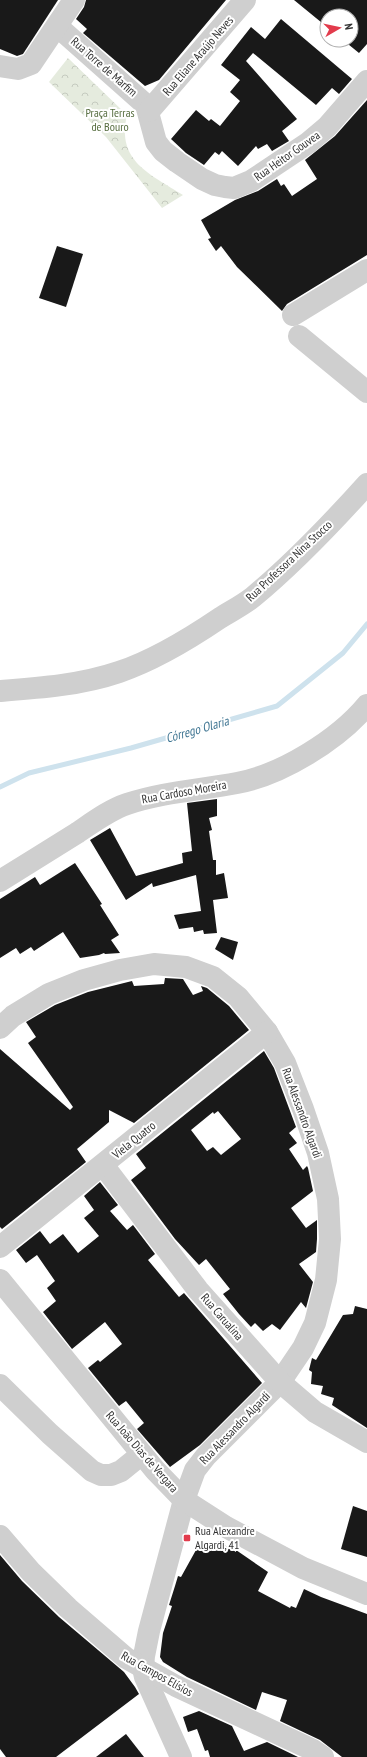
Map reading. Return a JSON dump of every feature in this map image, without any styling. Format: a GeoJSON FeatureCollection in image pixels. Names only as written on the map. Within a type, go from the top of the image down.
{"type":"FeatureCollection","features":[{"type":"Feature","properties":{"kind":"street"},"geometry":{"type":"LineString","coordinates":[[0,66],[18,69],[31,64],[74,0]]}},
{"type":"Feature","properties":{"kind":"street","name":"Rua Eliane Araújo Neves"},"geometry":{"type":"LineString","coordinates":[[149,111],[245,0]]}},
{"type":"Feature","properties":{"kind":"street","name":"Rua Torre de Marfim"},"geometry":{"type":"LineString","coordinates":[[57,26],[142,100],[149,111],[151,128],[156,142],[163,151],[176,162],[202,179],[215,185],[234,188]]}},
{"type":"Feature","properties":{"kind":"street","name":"Rua Heitor Gouvea"},"geometry":{"type":"LineString","coordinates":[[234,188],[251,180],[308,143],[327,127],[367,81]]}},
{"type":"Feature","properties":{"kind":"street"},"geometry":{"type":"LineString","coordinates":[[293,315],[367,270]]}},
{"type":"Feature","properties":{"kind":"street"},"geometry":{"type":"LineString","coordinates":[[299,336],[367,392]]}},
{"type":"Feature","properties":{"kind":"street","name":"Rua Professora Nina Stocco"},"geometry":{"type":"LineString","coordinates":[[0,691],[40,688],[92,680],[119,672],[149,660],[194,635],[252,598],[316,538],[367,484]]}},
{"type":"Feature","properties":{"kind":"street","name":"Rua Cardoso Moreira"},"geometry":{"type":"LineString","coordinates":[[0,881],[99,818],[125,805],[180,791],[237,783],[257,778],[288,766],[334,736],[357,718],[367,705]]}},
{"type":"Feature","properties":{"kind":"street","name":"Rua Alessandro Algardi"},"geometry":{"type":"LineString","coordinates":[[0,1028],[13,1016],[49,994],[84,980],[120,970],[154,964],[186,967],[213,977],[238,997],[267,1032],[284,1063],[303,1109],[318,1153],[328,1199],[329,1233],[326,1280],[315,1323],[303,1348],[280,1382],[206,1456],[195,1470],[184,1500],[144,1656],[143,1668],[148,1686],[181,1757]]}},
{"type":"Feature","properties":{"kind":"street","name":"Viela Quatro"},"geometry":{"type":"LineString","coordinates":[[0,1247],[267,1032]]}},
{"type":"Feature","properties":{"kind":"street","name":"Rua Carualina"},"geometry":{"type":"LineString","coordinates":[[103,1165],[198,1290],[280,1382],[315,1412],[367,1442]]}},
{"type":"Feature","properties":{"kind":"street","name":"Rua João Dias de Vergara"},"geometry":{"type":"LineString","coordinates":[[0,1280],[142,1454],[184,1500],[226,1527],[303,1568],[367,1594]]}},
{"type":"Feature","properties":{"kind":"street"},"geometry":{"type":"LineString","coordinates":[[0,1385],[50,1434],[92,1471],[101,1475],[111,1475],[121,1471],[142,1454]]}},
{"type":"Feature","properties":{"kind":"street","name":"Rua Campos Elísios"},"geometry":{"type":"LineString","coordinates":[[0,1536],[31,1572],[68,1608],[126,1658],[176,1686],[313,1750],[323,1757]]}},
{"type":"Feature","properties":{"kind":"green space","name":"Praça Terras de Bouro"},"geometry":{"type":"Polygon","coordinates":[[[68,58],[127,115],[125,131],[126,144],[131,155],[138,164],[148,173],[183,195],[162,208],[106,137],[49,82],[68,58]]]}},
{"type":"Feature","properties":{"kind":"building"},"geometry":{"type":"Polygon","coordinates":[[[0,0],[58,0],[23,54],[17,56],[0,49],[0,0]]]}},
{"type":"Feature","properties":{"kind":"building"},"geometry":{"type":"Polygon","coordinates":[[[86,0],[226,0],[159,80],[145,86],[83,33],[87,29],[76,19],[84,7],[86,0]]]}},
{"type":"Feature","properties":{"kind":"building"},"geometry":{"type":"Polygon","coordinates":[[[294,0],[367,0],[367,44],[359,53],[353,48],[359,48],[359,8],[319,8],[319,20],[294,0]]]}},
{"type":"Feature","properties":{"kind":"building"},"geometry":{"type":"Polygon","coordinates":[[[281,19],[352,79],[339,94],[332,88],[316,105],[253,53],[246,61],[297,119],[282,131],[289,141],[272,151],[267,144],[258,149],[256,146],[238,166],[222,151],[219,155],[215,152],[204,165],[186,153],[171,139],[196,110],[209,121],[211,119],[220,126],[240,101],[230,92],[240,80],[221,65],[251,27],[265,39],[281,19]]]}},
{"type":"Feature","properties":{"kind":"building"},"geometry":{"type":"Polygon","coordinates":[[[367,100],[367,255],[287,304],[282,311],[237,267],[221,246],[216,251],[208,239],[211,238],[201,220],[235,200],[258,191],[277,179],[281,186],[284,184],[292,196],[317,179],[305,160],[335,136],[367,100]]]}},
{"type":"Feature","properties":{"kind":"building"},"geometry":{"type":"Polygon","coordinates":[[[57,246],[83,254],[66,307],[39,298],[57,246]]]}},
{"type":"Feature","properties":{"kind":"building"},"geometry":{"type":"Polygon","coordinates":[[[217,799],[217,816],[209,818],[212,830],[209,831],[213,860],[216,860],[216,875],[224,873],[228,898],[213,900],[217,933],[204,934],[203,930],[194,932],[193,927],[179,929],[174,915],[201,911],[196,875],[153,887],[152,883],[126,900],[90,840],[110,828],[136,876],[183,863],[182,853],[192,851],[187,803],[217,799]]]}},
{"type":"Feature","properties":{"kind":"building"},"geometry":{"type":"Polygon","coordinates":[[[75,863],[102,904],[100,905],[119,935],[111,940],[120,953],[104,953],[80,958],[63,932],[34,951],[31,947],[20,954],[16,948],[0,958],[0,899],[35,877],[40,885],[75,863]]]}},
{"type":"Feature","properties":{"kind":"building"},"geometry":{"type":"Polygon","coordinates":[[[221,937],[238,942],[233,960],[215,949],[221,937]]]}},
{"type":"Feature","properties":{"kind":"building"},"geometry":{"type":"Polygon","coordinates":[[[165,978],[183,979],[193,995],[203,991],[201,986],[207,988],[229,1006],[249,1030],[134,1123],[109,1110],[109,1122],[77,1149],[86,1162],[2,1229],[0,1227],[0,1049],[70,1110],[73,1107],[28,1043],[36,1037],[26,1022],[55,1005],[88,992],[132,981],[134,986],[164,984],[165,978]]]}},
{"type":"Feature","properties":{"kind":"building"},"geometry":{"type":"Polygon","coordinates":[[[264,1051],[274,1068],[296,1127],[289,1133],[297,1143],[289,1149],[303,1170],[307,1166],[313,1191],[291,1208],[306,1228],[317,1220],[316,1252],[299,1264],[313,1282],[306,1308],[301,1302],[280,1330],[272,1324],[263,1331],[255,1323],[251,1327],[223,1294],[230,1289],[206,1259],[199,1265],[175,1239],[131,1180],[146,1168],[136,1154],[264,1051]],[[218,1111],[214,1114],[213,1112],[191,1130],[207,1151],[213,1147],[221,1155],[241,1139],[218,1111]]]}},
{"type":"Feature","properties":{"kind":"building"},"geometry":{"type":"Polygon","coordinates":[[[100,1182],[118,1205],[110,1211],[127,1230],[133,1225],[155,1254],[148,1260],[179,1297],[184,1293],[262,1383],[200,1445],[170,1467],[137,1429],[144,1423],[126,1401],[119,1406],[88,1368],[98,1360],[100,1362],[122,1344],[105,1322],[72,1349],[43,1312],[56,1301],[47,1288],[55,1281],[37,1255],[26,1263],[16,1250],[40,1231],[50,1244],[63,1234],[78,1253],[99,1236],[84,1218],[94,1210],[84,1196],[100,1182]]]}},
{"type":"Feature","properties":{"kind":"building"},"geometry":{"type":"Polygon","coordinates":[[[355,1306],[367,1309],[367,1428],[332,1405],[334,1398],[321,1394],[323,1386],[311,1384],[312,1372],[309,1370],[312,1358],[316,1360],[343,1315],[353,1314],[355,1306]]]}},
{"type":"Feature","properties":{"kind":"building"},"geometry":{"type":"Polygon","coordinates":[[[353,1506],[367,1511],[367,1557],[341,1549],[353,1506]]]}},
{"type":"Feature","properties":{"kind":"building"},"geometry":{"type":"Polygon","coordinates":[[[201,1541],[214,1548],[218,1541],[236,1552],[236,1550],[268,1572],[258,1591],[290,1608],[291,1606],[296,1608],[304,1589],[367,1614],[367,1757],[342,1757],[320,1740],[280,1721],[287,1700],[262,1692],[256,1710],[187,1677],[163,1662],[160,1657],[163,1633],[172,1606],[169,1605],[178,1576],[181,1577],[201,1541]]]}},
{"type":"Feature","properties":{"kind":"building"},"geometry":{"type":"Polygon","coordinates":[[[0,1555],[22,1581],[59,1617],[124,1672],[139,1694],[56,1757],[6,1757],[0,1749],[0,1555]]]}},
{"type":"Feature","properties":{"kind":"building"},"geometry":{"type":"Polygon","coordinates":[[[199,1711],[232,1726],[244,1751],[267,1742],[298,1757],[210,1757],[208,1750],[205,1751],[197,1729],[188,1732],[183,1717],[199,1711]]]}},
{"type":"Feature","properties":{"kind":"building"},"geometry":{"type":"Polygon","coordinates":[[[126,1734],[144,1757],[96,1757],[126,1734]]]}},
{"type":"Feature","properties":{"kind":"waterway","name":"Córrego Olaria"},"geometry":{"type":"LineString","coordinates":[[0,787],[29,773],[131,748],[277,706],[343,653],[367,624]]}},
{"type":"Feature","properties":{"kind":"place","name":"Rua Alexandre Algardi, 41"},"geometry":{"type":"Point","coordinates":[187,1538]}}]}
